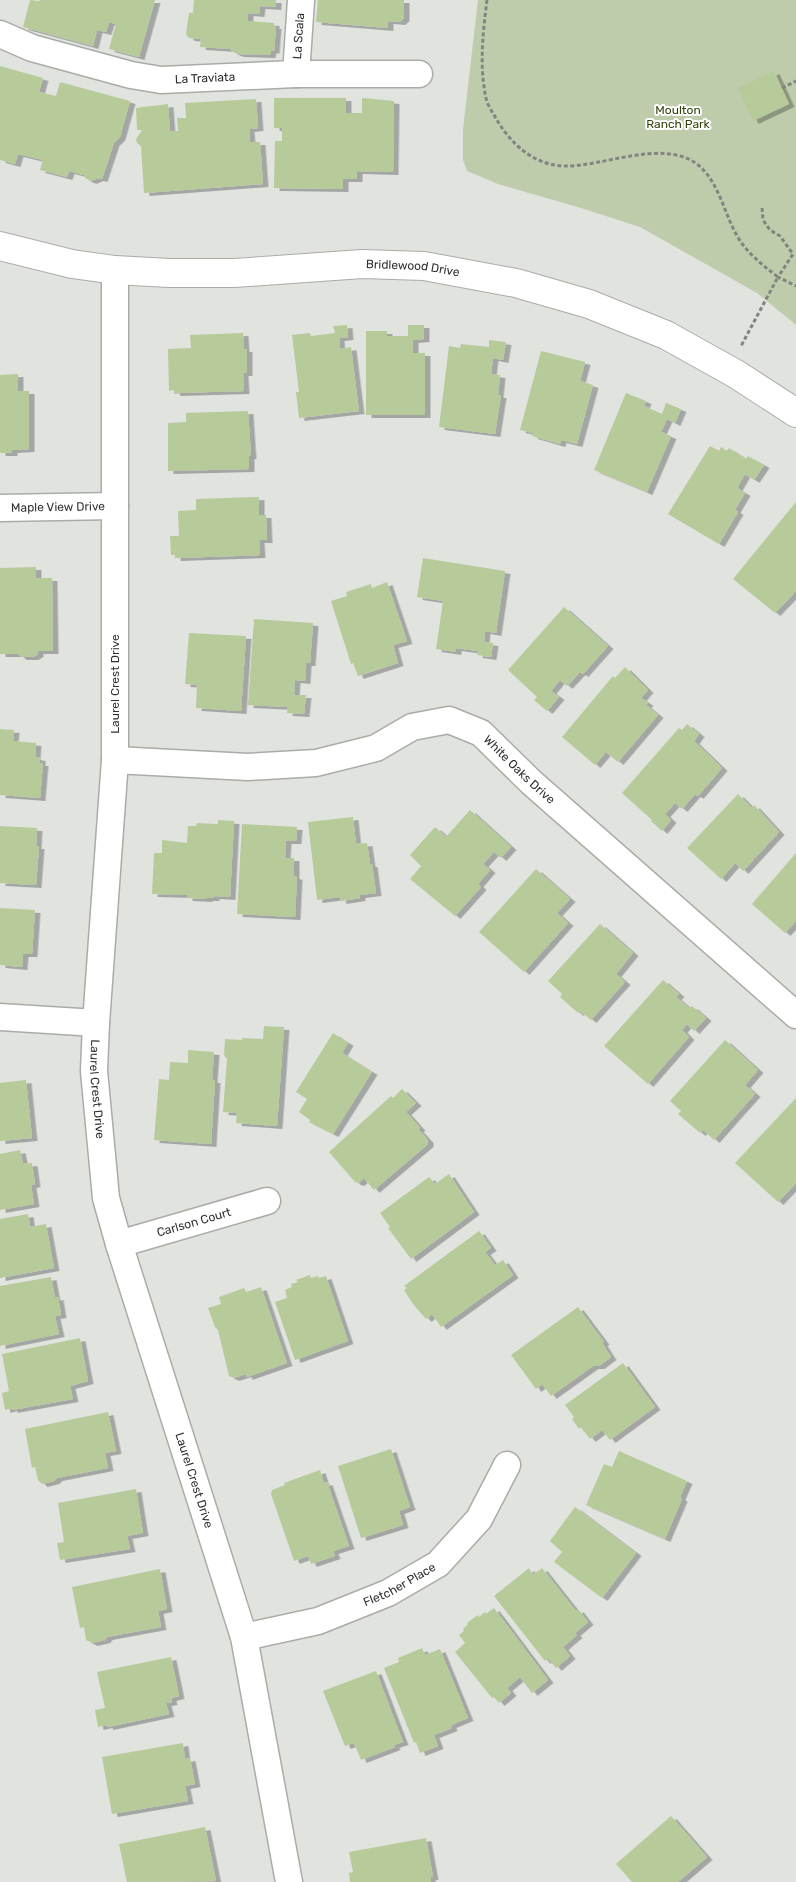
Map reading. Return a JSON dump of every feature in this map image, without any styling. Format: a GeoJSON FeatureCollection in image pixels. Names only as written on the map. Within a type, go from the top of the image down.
{"type":"FeatureCollection","features":[{"type":"Feature","properties":{"kind":"street","name":"La Scala"},"geometry":{"type":"LineString","coordinates":[[296,74],[301,0]]}},
{"type":"Feature","properties":{"kind":"street","name":"La Traviata"},"geometry":{"type":"LineString","coordinates":[[0,34],[32,48],[131,75],[161,80],[296,74],[419,74]]}},
{"type":"Feature","properties":{"kind":"street","name":"Bridlewood Drive"},"geometry":{"type":"LineString","coordinates":[[0,246],[72,264],[115,270],[169,273],[234,273],[362,264],[424,266],[516,283],[588,304],[666,334],[796,413]]}},
{"type":"Feature","properties":{"kind":"street","name":"Laurel Crest Drive"},"geometry":{"type":"LineString","coordinates":[[115,270],[115,760],[94,1071],[106,1198],[244,1637],[289,1882]]}},
{"type":"Feature","properties":{"kind":"street","name":"Maple View Drive"},"geometry":{"type":"LineString","coordinates":[[0,508],[116,506]]}},
{"type":"Feature","properties":{"kind":"street","name":"White Oaks Drive"},"geometry":{"type":"LineString","coordinates":[[115,760],[248,767],[316,763],[376,748],[412,727],[450,720],[481,734],[531,782],[796,1014]]}},
{"type":"Feature","properties":{"kind":"street"},"geometry":{"type":"LineString","coordinates":[[0,1017],[96,1023]]}},
{"type":"Feature","properties":{"kind":"street","name":"Carlson Court"},"geometry":{"type":"LineString","coordinates":[[119,1244],[267,1201]]}},
{"type":"Feature","properties":{"kind":"street","name":"Fletcher Place"},"geometry":{"type":"LineString","coordinates":[[244,1637],[318,1621],[388,1593],[438,1564],[479,1519],[507,1464]]}},
{"type":"Feature","properties":{"kind":"path"},"geometry":{"type":"LineString","coordinates":[[487,0],[483,26],[482,72],[486,101],[501,129],[517,148],[538,160],[564,166],[632,156],[670,153],[695,162],[711,180],[734,230],[749,253],[778,277],[796,286]]}},
{"type":"Feature","properties":{"kind":"path"},"geometry":{"type":"LineString","coordinates":[[782,88],[796,81]]}},
{"type":"Feature","properties":{"kind":"path"},"geometry":{"type":"LineString","coordinates":[[728,370],[778,277],[794,254],[780,236],[770,230],[763,220],[762,208]]}},
{"type":"Feature","properties":{"kind":"green space","name":"Moulton Ranch Park"},"geometry":{"type":"Polygon","coordinates":[[[478,0],[796,0],[796,325],[757,293],[640,227],[498,184],[467,171],[463,160],[463,129],[478,0]]]}},
{"type":"Feature","properties":{"kind":"building"},"geometry":{"type":"Polygon","coordinates":[[[30,0],[155,0],[139,57],[109,49],[116,24],[109,22],[106,32],[97,30],[93,46],[23,27],[30,0]]]}},
{"type":"Feature","properties":{"kind":"building"},"geometry":{"type":"Polygon","coordinates":[[[194,0],[276,0],[276,7],[260,6],[259,14],[248,13],[248,21],[274,23],[274,26],[276,26],[274,51],[271,50],[270,55],[238,54],[230,49],[200,47],[201,39],[189,38],[186,34],[189,13],[193,13],[194,0]]]}},
{"type":"Feature","properties":{"kind":"building"},"geometry":{"type":"Polygon","coordinates":[[[318,0],[404,0],[404,18],[400,22],[388,21],[388,28],[316,22],[318,0]]]}},
{"type":"Feature","properties":{"kind":"building"},"geometry":{"type":"Polygon","coordinates":[[[0,66],[43,78],[39,92],[56,96],[60,82],[130,101],[120,137],[114,143],[102,179],[98,178],[91,181],[86,179],[84,175],[69,171],[67,177],[40,170],[43,160],[18,154],[15,164],[0,160],[0,66]]]}},
{"type":"Feature","properties":{"kind":"building"},"geometry":{"type":"Polygon","coordinates":[[[774,71],[789,104],[753,121],[738,88],[774,71]]]}},
{"type":"Feature","properties":{"kind":"building"},"geometry":{"type":"Polygon","coordinates":[[[274,98],[346,98],[346,113],[362,113],[362,98],[394,101],[393,172],[357,171],[357,179],[343,179],[343,189],[274,188],[275,141],[282,141],[282,128],[274,128],[274,98]]]}},
{"type":"Feature","properties":{"kind":"building"},"geometry":{"type":"Polygon","coordinates":[[[256,99],[258,128],[249,129],[250,142],[260,142],[263,184],[144,193],[141,146],[137,143],[136,139],[142,130],[137,130],[136,108],[168,104],[170,131],[178,131],[177,118],[186,118],[185,103],[256,99]]]}},
{"type":"Feature","properties":{"kind":"building"},"geometry":{"type":"Polygon","coordinates":[[[347,325],[348,337],[339,338],[340,349],[351,347],[359,411],[299,418],[296,392],[299,392],[292,335],[310,333],[311,336],[335,333],[333,326],[347,325]]]}},
{"type":"Feature","properties":{"kind":"building"},"geometry":{"type":"Polygon","coordinates":[[[408,325],[424,325],[424,339],[413,340],[413,353],[425,353],[425,415],[366,415],[366,331],[387,331],[387,336],[408,336],[408,325]]]}},
{"type":"Feature","properties":{"kind":"building"},"geometry":{"type":"Polygon","coordinates":[[[243,333],[244,349],[247,349],[247,373],[243,373],[244,391],[175,393],[174,390],[169,391],[168,349],[191,348],[190,335],[243,333]]]}},
{"type":"Feature","properties":{"kind":"building"},"geometry":{"type":"Polygon","coordinates":[[[489,340],[506,342],[503,360],[493,358],[491,374],[500,375],[498,395],[501,395],[495,434],[439,427],[449,346],[460,348],[461,344],[489,347],[489,340]]]}},
{"type":"Feature","properties":{"kind":"building"},"geometry":{"type":"Polygon","coordinates":[[[541,351],[585,362],[580,381],[593,385],[577,444],[561,440],[560,444],[532,436],[533,433],[520,430],[541,351]]]}},
{"type":"Feature","properties":{"kind":"building"},"geometry":{"type":"Polygon","coordinates":[[[18,374],[18,391],[29,391],[29,449],[12,450],[12,453],[0,453],[0,375],[18,374]]]}},
{"type":"Feature","properties":{"kind":"building"},"geometry":{"type":"Polygon","coordinates":[[[626,393],[646,401],[644,406],[662,414],[666,403],[681,409],[675,423],[667,419],[661,432],[671,436],[647,492],[594,470],[626,393]]]}},
{"type":"Feature","properties":{"kind":"building"},"geometry":{"type":"Polygon","coordinates":[[[248,411],[251,456],[249,456],[249,469],[168,471],[168,423],[186,422],[186,413],[248,411]]]}},
{"type":"Feature","properties":{"kind":"building"},"geometry":{"type":"Polygon","coordinates":[[[710,446],[719,451],[721,447],[727,451],[729,448],[746,459],[748,456],[764,465],[754,480],[745,474],[737,488],[745,493],[735,510],[738,512],[719,544],[668,514],[710,446]]]}},
{"type":"Feature","properties":{"kind":"building"},"geometry":{"type":"Polygon","coordinates":[[[259,497],[259,515],[266,515],[267,540],[259,540],[260,555],[175,558],[175,555],[171,555],[170,536],[179,536],[178,511],[196,510],[196,499],[259,497]]]}},
{"type":"Feature","properties":{"kind":"building"},"geometry":{"type":"Polygon","coordinates":[[[796,502],[796,591],[775,613],[733,579],[796,502]]]}},
{"type":"Feature","properties":{"kind":"building"},"geometry":{"type":"Polygon","coordinates":[[[423,558],[505,571],[496,633],[485,631],[484,642],[493,643],[491,657],[477,655],[478,651],[456,648],[456,652],[436,649],[443,601],[417,597],[423,558]]]}},
{"type":"Feature","properties":{"kind":"building"},"geometry":{"type":"Polygon","coordinates":[[[36,567],[36,578],[52,578],[53,651],[38,651],[38,654],[33,657],[21,657],[18,654],[0,654],[0,568],[36,567]]]}},
{"type":"Feature","properties":{"kind":"building"},"geometry":{"type":"Polygon","coordinates":[[[387,582],[407,641],[393,645],[398,663],[358,676],[353,663],[351,664],[331,601],[347,596],[346,592],[371,584],[372,588],[387,582]]]}},
{"type":"Feature","properties":{"kind":"building"},"geometry":{"type":"Polygon","coordinates":[[[564,607],[608,646],[583,674],[580,672],[567,686],[560,680],[551,691],[559,697],[547,711],[534,700],[537,697],[508,670],[564,607]]]}},
{"type":"Feature","properties":{"kind":"building"},"geometry":{"type":"Polygon","coordinates":[[[254,619],[313,623],[310,663],[306,663],[305,681],[295,680],[294,695],[306,695],[304,714],[287,713],[288,707],[248,705],[254,619]]]}},
{"type":"Feature","properties":{"kind":"building"},"geometry":{"type":"Polygon","coordinates":[[[189,633],[246,636],[241,711],[196,708],[197,685],[185,684],[189,633]]]}},
{"type":"Feature","properties":{"kind":"building"},"geometry":{"type":"Polygon","coordinates":[[[625,667],[648,690],[641,698],[658,715],[618,762],[606,752],[595,765],[562,737],[613,676],[615,678],[625,667]]]}},
{"type":"Feature","properties":{"kind":"building"},"geometry":{"type":"Polygon","coordinates":[[[687,724],[699,734],[694,741],[722,768],[698,796],[695,794],[682,809],[675,803],[665,814],[671,820],[662,831],[622,793],[679,728],[682,730],[687,724]]]}},
{"type":"Feature","properties":{"kind":"building"},"geometry":{"type":"Polygon","coordinates":[[[0,729],[14,730],[13,741],[36,743],[35,757],[40,758],[40,763],[43,763],[40,798],[0,795],[0,729]]]}},
{"type":"Feature","properties":{"kind":"building"},"geometry":{"type":"Polygon","coordinates":[[[738,794],[752,808],[754,805],[779,832],[743,871],[735,863],[721,879],[687,848],[738,794]]]}},
{"type":"Feature","properties":{"kind":"building"},"geometry":{"type":"Polygon","coordinates":[[[470,810],[511,847],[501,858],[494,852],[483,864],[490,870],[478,884],[481,887],[455,916],[410,879],[421,866],[410,855],[435,827],[446,837],[470,810]]]}},
{"type":"Feature","properties":{"kind":"building"},"geometry":{"type":"Polygon","coordinates":[[[353,817],[356,844],[367,843],[376,893],[360,895],[360,898],[341,901],[340,897],[317,900],[308,822],[353,817]]]}},
{"type":"Feature","properties":{"kind":"building"},"geometry":{"type":"Polygon","coordinates":[[[218,820],[234,821],[230,897],[214,896],[214,898],[207,899],[187,898],[187,895],[152,894],[154,853],[162,853],[162,840],[187,843],[188,826],[196,826],[197,823],[218,824],[218,820]]]}},
{"type":"Feature","properties":{"kind":"building"},"geometry":{"type":"Polygon","coordinates":[[[242,824],[297,827],[296,841],[286,841],[285,858],[294,858],[294,876],[297,877],[295,917],[237,914],[242,824]]]}},
{"type":"Feature","properties":{"kind":"building"},"geometry":{"type":"Polygon","coordinates":[[[0,826],[37,828],[36,846],[39,846],[36,885],[0,883],[0,826]]]}},
{"type":"Feature","properties":{"kind":"building"},"geometry":{"type":"Polygon","coordinates":[[[796,853],[796,921],[785,933],[752,904],[796,853]]]}},
{"type":"Feature","properties":{"kind":"building"},"geometry":{"type":"Polygon","coordinates":[[[536,869],[570,899],[557,913],[568,923],[524,972],[479,932],[536,869]]]}},
{"type":"Feature","properties":{"kind":"building"},"geometry":{"type":"Polygon","coordinates":[[[0,908],[35,910],[32,954],[23,954],[22,967],[0,965],[0,908]]]}},
{"type":"Feature","properties":{"kind":"building"},"geometry":{"type":"Polygon","coordinates":[[[600,924],[633,953],[616,974],[625,982],[591,1020],[580,1011],[578,1013],[560,997],[562,994],[548,981],[600,924]]]}},
{"type":"Feature","properties":{"kind":"building"},"geometry":{"type":"Polygon","coordinates":[[[663,980],[679,994],[676,997],[689,1008],[692,1006],[706,1018],[694,1031],[687,1024],[682,1030],[689,1037],[648,1084],[604,1046],[663,980]]]}},
{"type":"Feature","properties":{"kind":"building"},"geometry":{"type":"Polygon","coordinates":[[[264,1026],[284,1027],[277,1126],[236,1123],[237,1113],[223,1112],[227,1059],[224,1055],[225,1039],[263,1039],[264,1026]]]}},
{"type":"Feature","properties":{"kind":"building"},"geometry":{"type":"Polygon","coordinates":[[[333,1033],[348,1043],[342,1053],[372,1072],[333,1134],[309,1122],[310,1120],[299,1112],[307,1099],[296,1092],[333,1033]]]}},
{"type":"Feature","properties":{"kind":"building"},"geometry":{"type":"Polygon","coordinates":[[[725,1040],[758,1070],[745,1085],[755,1094],[714,1140],[703,1130],[700,1133],[678,1114],[681,1111],[670,1101],[725,1040]]]}},
{"type":"Feature","properties":{"kind":"building"},"geometry":{"type":"Polygon","coordinates":[[[188,1050],[214,1052],[212,1080],[215,1080],[211,1144],[154,1140],[159,1079],[169,1080],[170,1062],[188,1063],[188,1050]]]}},
{"type":"Feature","properties":{"kind":"building"},"geometry":{"type":"Polygon","coordinates":[[[26,1080],[32,1138],[0,1141],[0,1083],[26,1080]]]}},
{"type":"Feature","properties":{"kind":"building"},"geometry":{"type":"Polygon","coordinates":[[[402,1089],[416,1103],[406,1112],[420,1128],[418,1129],[428,1140],[428,1144],[374,1190],[364,1178],[359,1183],[355,1182],[329,1152],[391,1096],[393,1098],[402,1089]]]}},
{"type":"Feature","properties":{"kind":"building"},"geometry":{"type":"Polygon","coordinates":[[[796,1098],[796,1183],[778,1202],[735,1163],[796,1098]]]}},
{"type":"Feature","properties":{"kind":"building"},"geometry":{"type":"Polygon","coordinates":[[[20,1150],[23,1164],[32,1163],[35,1184],[31,1185],[34,1204],[0,1210],[0,1154],[20,1150]]]}},
{"type":"Feature","properties":{"kind":"building"},"geometry":{"type":"Polygon","coordinates":[[[449,1174],[474,1212],[411,1259],[388,1228],[390,1227],[380,1213],[429,1177],[435,1184],[449,1174]]]}},
{"type":"Feature","properties":{"kind":"building"},"geometry":{"type":"Polygon","coordinates":[[[28,1214],[30,1227],[46,1224],[54,1268],[0,1278],[0,1219],[28,1214]]]}},
{"type":"Feature","properties":{"kind":"building"},"geometry":{"type":"Polygon","coordinates":[[[479,1231],[491,1248],[485,1252],[495,1265],[503,1260],[513,1275],[441,1327],[432,1314],[426,1319],[413,1304],[404,1290],[407,1288],[404,1286],[479,1231]]]}},
{"type":"Feature","properties":{"kind":"building"},"geometry":{"type":"Polygon","coordinates":[[[310,1275],[311,1278],[326,1276],[348,1341],[295,1360],[275,1302],[287,1298],[285,1290],[292,1287],[291,1284],[298,1282],[296,1280],[310,1275]]]}},
{"type":"Feature","properties":{"kind":"building"},"geometry":{"type":"Polygon","coordinates":[[[51,1277],[55,1298],[58,1297],[61,1315],[55,1316],[59,1334],[0,1346],[0,1286],[51,1277]]]}},
{"type":"Feature","properties":{"kind":"building"},"geometry":{"type":"Polygon","coordinates":[[[261,1287],[287,1363],[247,1377],[246,1374],[234,1378],[229,1376],[218,1330],[208,1308],[221,1304],[219,1297],[244,1288],[246,1292],[261,1287]]]}},
{"type":"Feature","properties":{"kind":"building"},"geometry":{"type":"Polygon","coordinates":[[[578,1307],[604,1342],[602,1343],[611,1357],[599,1366],[593,1366],[551,1396],[542,1384],[536,1389],[511,1355],[578,1307]]]}},
{"type":"Feature","properties":{"kind":"building"},"geometry":{"type":"Polygon","coordinates":[[[80,1338],[88,1381],[70,1386],[73,1399],[5,1410],[2,1393],[9,1391],[2,1354],[80,1338]]]}},
{"type":"Feature","properties":{"kind":"building"},"geometry":{"type":"Polygon","coordinates":[[[623,1363],[655,1407],[610,1440],[602,1430],[590,1439],[581,1427],[579,1429],[572,1419],[574,1417],[565,1405],[623,1363]]]}},
{"type":"Feature","properties":{"kind":"building"},"geometry":{"type":"Polygon","coordinates":[[[108,1412],[116,1451],[105,1453],[108,1468],[57,1478],[54,1481],[42,1484],[38,1480],[35,1467],[32,1468],[25,1429],[108,1412]]]}},
{"type":"Feature","properties":{"kind":"building"},"geometry":{"type":"Polygon","coordinates":[[[391,1449],[410,1507],[399,1511],[403,1525],[361,1538],[338,1466],[391,1449]]]}},
{"type":"Feature","properties":{"kind":"building"},"geometry":{"type":"Polygon","coordinates":[[[619,1451],[687,1481],[680,1497],[682,1499],[665,1539],[586,1505],[604,1464],[612,1467],[619,1451]]]}},
{"type":"Feature","properties":{"kind":"building"},"geometry":{"type":"Polygon","coordinates":[[[320,1470],[324,1483],[327,1482],[349,1546],[333,1551],[335,1556],[311,1564],[308,1556],[294,1561],[271,1494],[272,1490],[285,1485],[284,1483],[320,1470]]]}},
{"type":"Feature","properties":{"kind":"building"},"geometry":{"type":"Polygon","coordinates":[[[136,1489],[143,1533],[127,1536],[130,1549],[60,1560],[57,1543],[64,1542],[58,1503],[136,1489]]]}},
{"type":"Feature","properties":{"kind":"building"},"geometry":{"type":"Polygon","coordinates":[[[575,1507],[636,1553],[602,1598],[554,1562],[562,1552],[550,1541],[575,1507]]]}},
{"type":"Feature","properties":{"kind":"building"},"geometry":{"type":"Polygon","coordinates":[[[529,1568],[533,1575],[542,1568],[576,1611],[578,1609],[588,1622],[563,1647],[570,1656],[556,1668],[548,1658],[545,1661],[494,1596],[529,1568]]]}},
{"type":"Feature","properties":{"kind":"building"},"geometry":{"type":"Polygon","coordinates":[[[160,1569],[167,1609],[158,1611],[161,1627],[107,1637],[105,1640],[92,1643],[86,1640],[84,1627],[80,1628],[72,1587],[160,1569]]]}},
{"type":"Feature","properties":{"kind":"building"},"geometry":{"type":"Polygon","coordinates":[[[494,1608],[548,1680],[532,1693],[520,1677],[507,1688],[511,1693],[499,1703],[494,1697],[492,1698],[455,1652],[465,1643],[459,1635],[464,1631],[463,1629],[467,1623],[478,1615],[479,1617],[485,1612],[486,1614],[494,1608]]]}},
{"type":"Feature","properties":{"kind":"building"},"geometry":{"type":"Polygon","coordinates":[[[422,1648],[425,1655],[440,1649],[468,1718],[451,1725],[452,1728],[434,1735],[438,1746],[420,1753],[416,1742],[414,1743],[384,1668],[399,1662],[398,1658],[422,1648]]]}},
{"type":"Feature","properties":{"kind":"building"},"geometry":{"type":"Polygon","coordinates":[[[171,1657],[179,1696],[171,1698],[172,1702],[166,1703],[169,1714],[108,1727],[107,1725],[98,1727],[95,1710],[105,1708],[97,1672],[171,1657]]]}},
{"type":"Feature","properties":{"kind":"building"},"geometry":{"type":"Polygon","coordinates":[[[376,1671],[403,1742],[361,1760],[354,1743],[345,1746],[323,1691],[376,1671]]]}},
{"type":"Feature","properties":{"kind":"building"},"geometry":{"type":"Polygon","coordinates":[[[183,1743],[185,1759],[190,1758],[195,1784],[185,1786],[188,1801],[112,1814],[102,1757],[183,1743]]]}},
{"type":"Feature","properties":{"kind":"building"},"geometry":{"type":"Polygon","coordinates":[[[671,1816],[707,1857],[678,1882],[632,1882],[616,1864],[671,1816]]]}},
{"type":"Feature","properties":{"kind":"building"},"geometry":{"type":"Polygon","coordinates":[[[205,1827],[216,1881],[127,1882],[119,1844],[205,1827]]]}},
{"type":"Feature","properties":{"kind":"building"},"geometry":{"type":"Polygon","coordinates":[[[426,1838],[433,1877],[430,1877],[431,1882],[350,1882],[349,1873],[353,1872],[349,1852],[426,1838]]]}}]}
